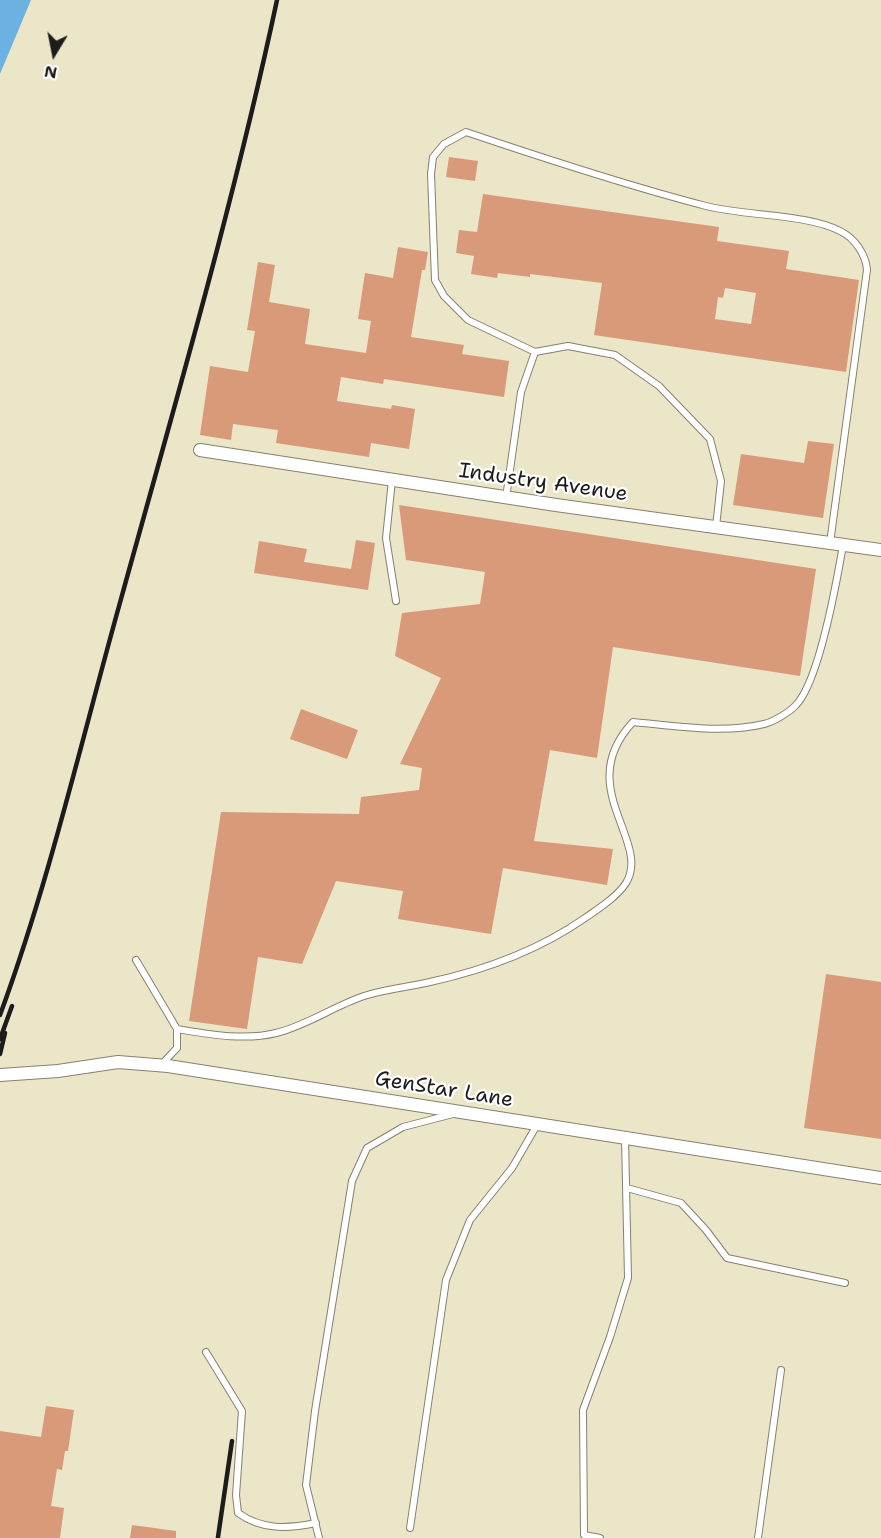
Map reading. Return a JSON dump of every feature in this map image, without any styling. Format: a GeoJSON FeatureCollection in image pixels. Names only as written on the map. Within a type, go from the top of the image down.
{"type":"FeatureCollection","features":[{"type":"Feature","properties":{"kind":"street","name":"Industry Avenue"},"geometry":{"type":"LineString","coordinates":[[200,450],[506,498],[881,550]]}},
{"type":"Feature","properties":{"kind":"street","name":"GenStar Lane"},"geometry":{"type":"LineString","coordinates":[[0,1075],[58,1071],[118,1062],[161,1066],[881,1178]]}},
{"type":"Feature","properties":{"kind":"lane"},"geometry":{"type":"LineString","coordinates":[[177,1029],[225,1036],[276,1034],[364,996],[433,982],[515,955],[554,939],[603,906],[627,882],[632,858],[610,790],[609,762],[619,736],[633,722],[708,729],[766,723],[796,706],[808,686],[833,600],[867,270],[866,258],[843,232],[822,223],[748,214],[707,206],[596,176],[466,132],[458,135],[433,157],[431,174],[435,280],[444,296],[468,320],[535,352],[568,346],[615,355],[659,386],[710,439],[721,481],[716,527]]}},
{"type":"Feature","properties":{"kind":"lane"},"geometry":{"type":"LineString","coordinates":[[506,498],[521,392],[535,352]]}},
{"type":"Feature","properties":{"kind":"lane"},"geometry":{"type":"LineString","coordinates":[[392,480],[386,538],[396,601]]}},
{"type":"Feature","properties":{"kind":"lane"},"geometry":{"type":"LineString","coordinates":[[136,960],[177,1029],[177,1047],[161,1066]]}},
{"type":"Feature","properties":{"kind":"lane"},"geometry":{"type":"LineString","coordinates":[[319,1538],[306,1485],[315,1411],[352,1181],[367,1148],[403,1127],[460,1112]]}},
{"type":"Feature","properties":{"kind":"lane"},"geometry":{"type":"LineString","coordinates":[[410,1528],[446,1280],[470,1220],[512,1168],[537,1124]]}},
{"type":"Feature","properties":{"kind":"lane"},"geometry":{"type":"LineString","coordinates":[[600,1538],[584,1537],[583,1410],[610,1337],[628,1278],[625,1138]]}},
{"type":"Feature","properties":{"kind":"lane"},"geometry":{"type":"LineString","coordinates":[[627,1188],[681,1203],[706,1230],[727,1258],[845,1283]]}},
{"type":"Feature","properties":{"kind":"lane"},"geometry":{"type":"LineString","coordinates":[[206,1352],[242,1411],[236,1495],[238,1513],[252,1523],[269,1527],[291,1528],[316,1523]]}},
{"type":"Feature","properties":{"kind":"lane"},"geometry":{"type":"LineString","coordinates":[[758,1538],[781,1370]]}},
{"type":"Feature","properties":{"kind":"water"},"geometry":{"type":"Polygon","coordinates":[[[0,0],[31,0],[0,74],[0,0]]]}},
{"type":"Feature","properties":{"kind":"building"},"geometry":{"type":"Polygon","coordinates":[[[449,157],[478,161],[475,181],[446,177],[449,157]]]}},
{"type":"Feature","properties":{"kind":"building"},"geometry":{"type":"Polygon","coordinates":[[[483,194],[719,227],[717,241],[789,251],[786,269],[859,280],[846,372],[594,335],[602,283],[530,274],[530,277],[498,273],[497,278],[471,274],[474,256],[456,253],[459,230],[477,232],[483,194]],[[725,288],[723,298],[718,297],[715,319],[751,324],[756,293],[725,288]]]}},
{"type":"Feature","properties":{"kind":"building"},"geometry":{"type":"Polygon","coordinates":[[[398,247],[428,252],[425,270],[422,270],[411,337],[464,345],[462,354],[509,361],[504,397],[384,379],[383,384],[341,377],[337,401],[391,409],[392,405],[415,409],[409,449],[371,443],[369,457],[276,443],[278,430],[233,424],[231,440],[200,435],[210,366],[248,372],[255,331],[247,330],[258,262],[275,265],[269,302],[310,309],[305,344],[366,353],[371,321],[358,319],[365,273],[393,278],[398,247]]]}},
{"type":"Feature","properties":{"kind":"building"},"geometry":{"type":"Polygon","coordinates":[[[808,441],[834,444],[823,518],[733,505],[741,454],[804,463],[808,441]]]}},
{"type":"Feature","properties":{"kind":"building"},"geometry":{"type":"Polygon","coordinates":[[[399,505],[816,569],[800,676],[613,647],[597,758],[550,750],[534,841],[613,849],[607,885],[503,868],[491,934],[398,919],[403,891],[336,881],[302,964],[258,957],[247,1029],[189,1021],[221,812],[359,814],[361,797],[419,790],[422,768],[400,764],[441,678],[395,656],[402,613],[480,604],[485,572],[406,560],[399,505]]]}},
{"type":"Feature","properties":{"kind":"building"},"geometry":{"type":"Polygon","coordinates":[[[356,540],[375,543],[368,590],[254,573],[259,541],[307,549],[304,562],[351,569],[356,540]]]}},
{"type":"Feature","properties":{"kind":"building"},"geometry":{"type":"Polygon","coordinates":[[[301,709],[358,730],[347,759],[290,739],[301,709]]]}},
{"type":"Feature","properties":{"kind":"building"},"geometry":{"type":"Polygon","coordinates":[[[826,974],[881,982],[881,1139],[804,1128],[826,974]]]}},
{"type":"Feature","properties":{"kind":"building"},"geometry":{"type":"Polygon","coordinates":[[[46,1406],[74,1410],[68,1451],[65,1451],[62,1470],[57,1469],[51,1506],[64,1508],[60,1538],[0,1538],[0,1431],[41,1437],[46,1406]]]}},
{"type":"Feature","properties":{"kind":"building"},"geometry":{"type":"Polygon","coordinates":[[[132,1525],[176,1531],[176,1538],[130,1538],[132,1525]]]}},
{"type":"Feature","properties":{"kind":"railway"},"geometry":{"type":"LineString","coordinates":[[0,1015],[35,912],[65,808],[223,226],[277,0]]}},
{"type":"Feature","properties":{"kind":"railway"},"geometry":{"type":"LineString","coordinates":[[0,1039],[12,1006]]}},
{"type":"Feature","properties":{"kind":"railway"},"geometry":{"type":"LineString","coordinates":[[0,1054],[5,1033]]}},
{"type":"Feature","properties":{"kind":"railway"},"geometry":{"type":"LineString","coordinates":[[218,1537],[232,1441]]}}]}
